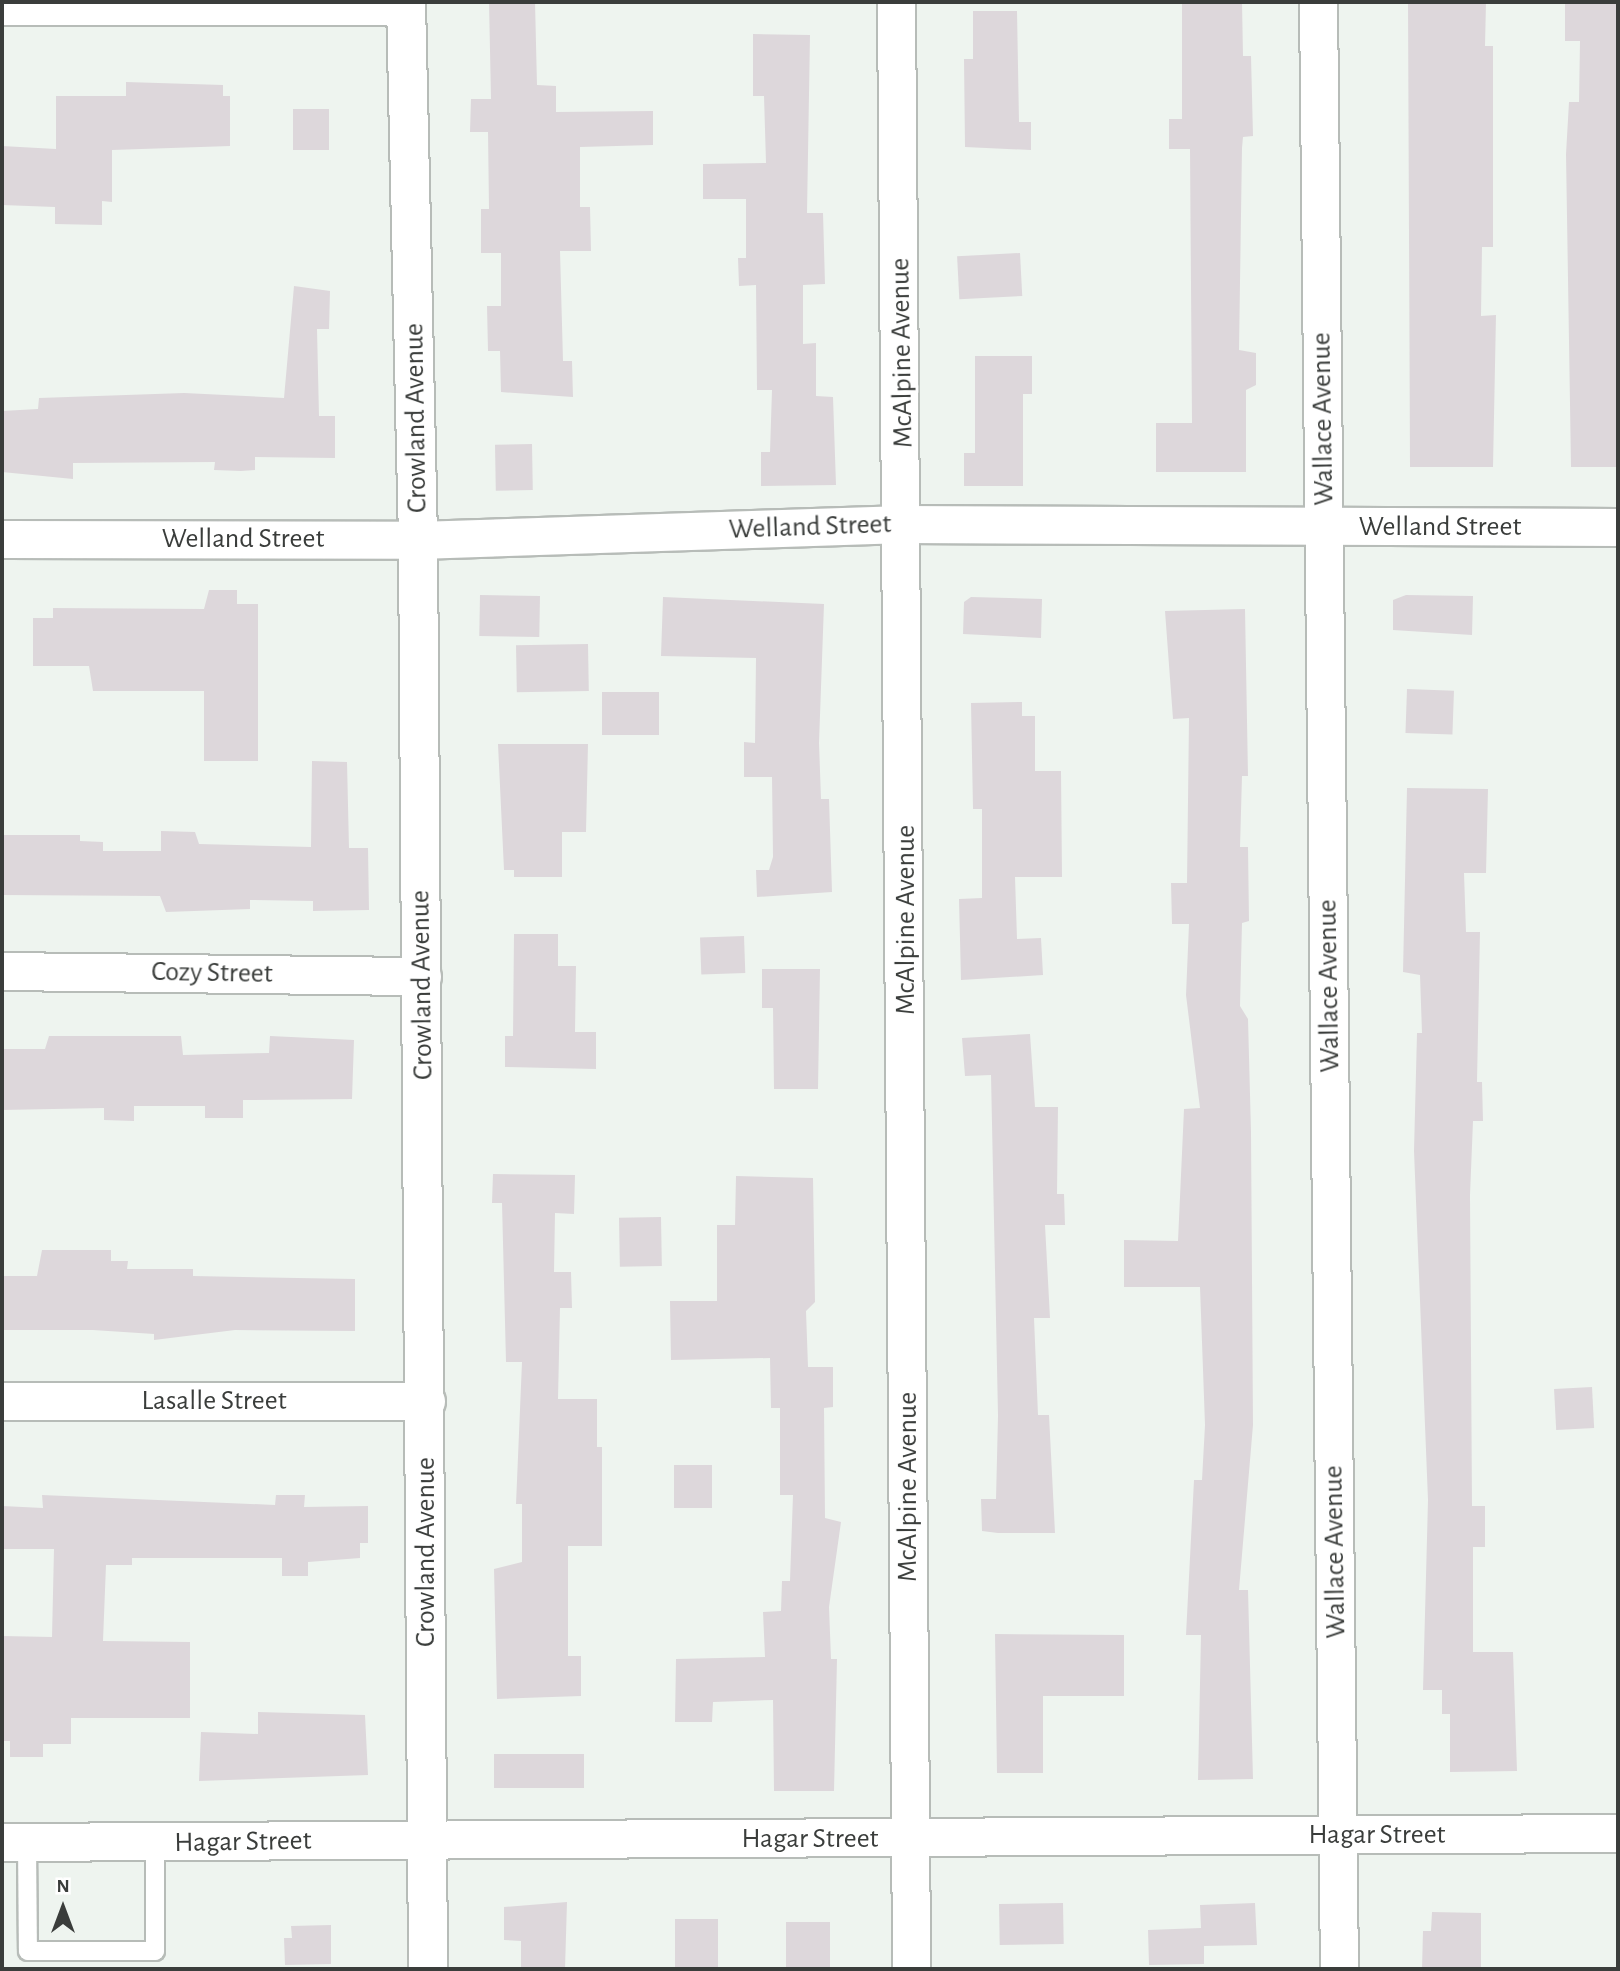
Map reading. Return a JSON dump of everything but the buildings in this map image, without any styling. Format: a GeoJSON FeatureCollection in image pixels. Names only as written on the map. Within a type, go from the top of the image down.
{"type":"FeatureCollection","features":[{"type":"Feature","properties":{"kind":"main road","name":"Crowland Avenue"},"geometry":{"type":"LineString","coordinates":[[406,4],[418,540],[428,1969]]}},
{"type":"Feature","properties":{"kind":"street","name":"McAlpine Avenue"},"geometry":{"type":"LineString","coordinates":[[896,2],[904,524],[911,1969]]}},
{"type":"Feature","properties":{"kind":"street","name":"Wallace Avenue"},"geometry":{"type":"LineString","coordinates":[[1318,2],[1339,1969]]}},
{"type":"Feature","properties":{"kind":"street"},"geometry":{"type":"LineString","coordinates":[[2,6],[406,4]]}},
{"type":"Feature","properties":{"kind":"street","name":"Welland Street"},"geometry":{"type":"LineString","coordinates":[[2,539],[418,540],[904,524],[1618,527]]}},
{"type":"Feature","properties":{"kind":"street","name":"Cozy Street"},"geometry":{"type":"LineString","coordinates":[[2,971],[422,976]]}},
{"type":"Feature","properties":{"kind":"street","name":"Lasalle Street"},"geometry":{"type":"LineString","coordinates":[[2,1401],[426,1401]]}},
{"type":"Feature","properties":{"kind":"street","name":"Hagar Street"},"geometry":{"type":"LineString","coordinates":[[15,1843],[1618,1833]]}},
{"type":"Feature","properties":{"kind":"lane"},"geometry":{"type":"LineString","coordinates":[[15,1843],[28,1951],[155,1951],[155,1843]]}}]}
